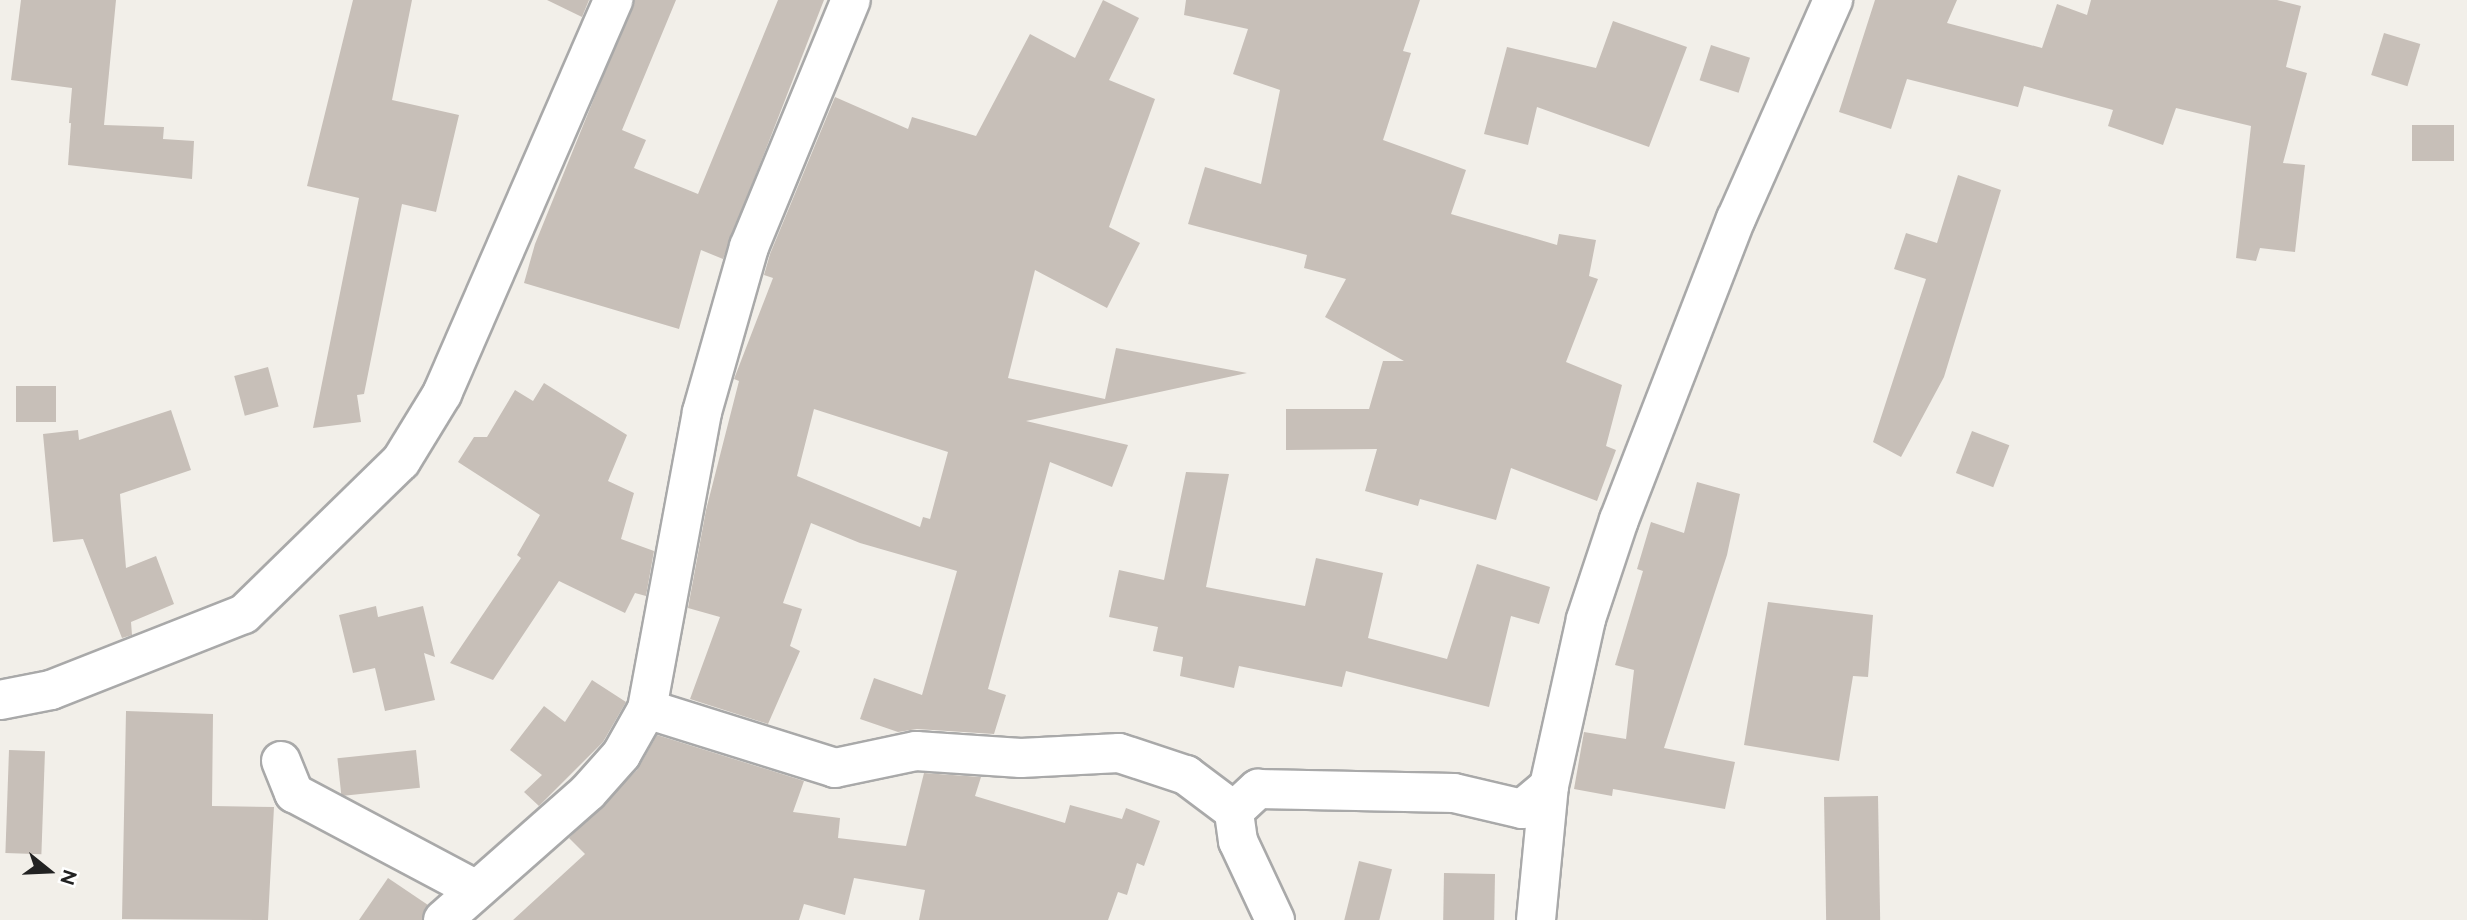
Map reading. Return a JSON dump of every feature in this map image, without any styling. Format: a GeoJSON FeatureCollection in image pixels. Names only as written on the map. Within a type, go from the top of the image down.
{"type":"FeatureCollection","features":[{"type":"Feature","properties":{"kind":"street"},"geometry":{"type":"LineString","coordinates":[[0,700],[51,690],[244,614],[401,461],[442,394],[613,0]]}},
{"type":"Feature","properties":{"kind":"street"},"geometry":{"type":"LineString","coordinates":[[443,920],[473,888],[588,792],[621,755],[647,709],[702,412],[749,247],[851,0]]}},
{"type":"Feature","properties":{"kind":"street"},"geometry":{"type":"LineString","coordinates":[[1536,920],[1549,786],[1586,619],[1619,520],[1736,219],[1833,0]]}},
{"type":"Feature","properties":{"kind":"street"},"geometry":{"type":"LineString","coordinates":[[647,709],[835,768],[916,751],[1021,758],[1119,752],[1186,775],[1234,811],[1238,841],[1275,920]]}},
{"type":"Feature","properties":{"kind":"street"},"geometry":{"type":"LineString","coordinates":[[281,761],[294,793],[473,888]]}},
{"type":"Feature","properties":{"kind":"street"},"geometry":{"type":"LineString","coordinates":[[1234,811],[1258,789],[1362,788],[1454,793],[1522,809],[1549,786]]}},
{"type":"Feature","properties":{"kind":"building"},"geometry":{"type":"Polygon","coordinates":[[[21,0],[116,0],[104,125],[164,127],[163,139],[194,141],[192,179],[68,165],[72,88],[11,80],[21,0]]]}},
{"type":"Feature","properties":{"kind":"building"},"geometry":{"type":"Polygon","coordinates":[[[353,0],[412,0],[392,100],[459,115],[436,212],[402,204],[364,394],[357,395],[361,422],[313,428],[359,198],[307,186],[353,0]]]}},
{"type":"Feature","properties":{"kind":"building"},"geometry":{"type":"Polygon","coordinates":[[[547,0],[589,0],[582,17],[547,0]]]}},
{"type":"Feature","properties":{"kind":"building"},"geometry":{"type":"Polygon","coordinates":[[[634,0],[676,0],[622,130],[646,140],[634,168],[698,194],[778,0],[824,0],[723,259],[701,250],[679,329],[524,283],[535,244],[634,0]]]}},
{"type":"Feature","properties":{"kind":"building"},"geometry":{"type":"Polygon","coordinates":[[[1103,0],[1139,18],[1109,80],[1155,99],[1109,227],[1140,243],[1107,308],[1035,270],[1008,378],[1105,399],[1116,348],[1247,373],[1026,421],[1128,445],[1112,487],[1050,462],[988,689],[1006,695],[994,734],[917,729],[898,732],[860,719],[874,678],[922,695],[957,571],[860,543],[811,523],[783,603],[802,609],[790,646],[800,651],[768,724],[690,699],[720,617],[688,608],[706,510],[739,381],[734,379],[773,278],[764,275],[770,254],[835,97],[908,129],[912,117],[976,136],[1030,34],[1075,58],[1103,0]],[[814,409],[797,476],[920,527],[923,517],[930,519],[948,452],[814,409]]]}},
{"type":"Feature","properties":{"kind":"building"},"geometry":{"type":"Polygon","coordinates":[[[1186,0],[1420,0],[1403,51],[1411,53],[1383,140],[1466,170],[1451,214],[1557,245],[1559,234],[1596,240],[1589,276],[1598,279],[1566,362],[1622,385],[1606,446],[1616,450],[1597,501],[1511,468],[1496,520],[1420,499],[1418,506],[1365,491],[1377,449],[1286,450],[1286,409],[1369,409],[1383,361],[1404,361],[1325,317],[1346,279],[1304,268],[1307,255],[1188,224],[1205,167],[1261,184],[1280,90],[1233,74],[1248,29],[1184,15],[1186,0]]]}},
{"type":"Feature","properties":{"kind":"building"},"geometry":{"type":"Polygon","coordinates":[[[1875,0],[1957,0],[1947,23],[2042,48],[2057,4],[2087,15],[2091,0],[2277,0],[2301,6],[2286,67],[2307,73],[2283,163],[2305,165],[2295,252],[2260,248],[2256,261],[2236,258],[2251,126],[2176,108],[2163,145],[2108,126],[2113,110],[2024,86],[2018,107],[1907,79],[1891,129],[1839,112],[1875,0]]]}},
{"type":"Feature","properties":{"kind":"building"},"geometry":{"type":"Polygon","coordinates":[[[1613,21],[1687,47],[1649,147],[1537,107],[1528,145],[1484,134],[1507,47],[1596,68],[1613,21]]]}},
{"type":"Feature","properties":{"kind":"building"},"geometry":{"type":"Polygon","coordinates":[[[2384,33],[2420,44],[2407,86],[2371,75],[2384,33]]]}},
{"type":"Feature","properties":{"kind":"building"},"geometry":{"type":"Polygon","coordinates":[[[1711,45],[1750,58],[1739,93],[1700,80],[1711,45]]]}},
{"type":"Feature","properties":{"kind":"building"},"geometry":{"type":"Polygon","coordinates":[[[2412,125],[2454,125],[2454,161],[2412,161],[2412,125]]]}},
{"type":"Feature","properties":{"kind":"building"},"geometry":{"type":"Polygon","coordinates":[[[1958,175],[2001,190],[1944,377],[1901,457],[1873,442],[1926,279],[1894,269],[1906,233],[1937,243],[1958,175]]]}},
{"type":"Feature","properties":{"kind":"building"},"geometry":{"type":"Polygon","coordinates":[[[268,367],[279,407],[245,416],[234,376],[268,367]]]}},
{"type":"Feature","properties":{"kind":"building"},"geometry":{"type":"Polygon","coordinates":[[[544,383],[627,435],[608,481],[634,493],[621,539],[654,551],[646,596],[635,593],[625,613],[559,581],[493,680],[450,663],[521,558],[517,555],[540,515],[458,462],[474,437],[487,437],[515,390],[533,401],[544,383]]]}},
{"type":"Feature","properties":{"kind":"building"},"geometry":{"type":"Polygon","coordinates":[[[16,386],[56,386],[56,422],[16,422],[16,386]]]}},
{"type":"Feature","properties":{"kind":"building"},"geometry":{"type":"Polygon","coordinates":[[[171,410],[191,470],[120,494],[126,568],[156,556],[174,604],[131,622],[132,635],[122,638],[83,539],[53,542],[43,434],[78,430],[79,440],[171,410]]]}},
{"type":"Feature","properties":{"kind":"building"},"geometry":{"type":"Polygon","coordinates":[[[1972,431],[2009,445],[1993,487],[1956,473],[1972,431]]]}},
{"type":"Feature","properties":{"kind":"building"},"geometry":{"type":"Polygon","coordinates":[[[1186,472],[1229,474],[1206,587],[1305,606],[1316,558],[1383,573],[1368,638],[1447,659],[1477,564],[1550,587],[1539,624],[1511,616],[1489,707],[1346,671],[1342,687],[1239,666],[1234,688],[1180,676],[1183,657],[1153,651],[1158,627],[1109,617],[1119,570],[1164,580],[1186,472]]]}},
{"type":"Feature","properties":{"kind":"building"},"geometry":{"type":"Polygon","coordinates":[[[1697,482],[1740,494],[1727,555],[1664,748],[1735,762],[1725,809],[1613,789],[1612,796],[1574,789],[1584,732],[1626,739],[1634,670],[1615,665],[1643,571],[1637,569],[1651,522],[1684,533],[1697,482]]]}},
{"type":"Feature","properties":{"kind":"building"},"geometry":{"type":"Polygon","coordinates":[[[1768,602],[1873,615],[1868,677],[1853,676],[1839,761],[1744,745],[1768,602]]]}},
{"type":"Feature","properties":{"kind":"building"},"geometry":{"type":"Polygon","coordinates":[[[376,606],[378,617],[423,606],[435,657],[424,653],[435,700],[385,711],[375,668],[353,673],[339,615],[376,606]]]}},
{"type":"Feature","properties":{"kind":"building"},"geometry":{"type":"Polygon","coordinates":[[[592,680],[626,702],[603,742],[539,806],[524,792],[542,775],[510,750],[544,706],[565,722],[592,680]]]}},
{"type":"Feature","properties":{"kind":"building"},"geometry":{"type":"Polygon","coordinates":[[[126,711],[213,714],[212,806],[274,807],[268,920],[122,919],[126,711]]]}},
{"type":"Feature","properties":{"kind":"building"},"geometry":{"type":"Polygon","coordinates":[[[657,735],[804,781],[793,812],[840,818],[838,838],[906,846],[924,773],[981,777],[975,796],[1065,823],[1070,805],[1122,819],[1126,808],[1160,821],[1144,866],[1137,863],[1127,895],[1118,892],[1108,920],[919,920],[925,890],[854,878],[845,915],[804,904],[799,920],[513,920],[585,854],[569,838],[637,770],[657,735]]]}},
{"type":"Feature","properties":{"kind":"building"},"geometry":{"type":"Polygon","coordinates":[[[9,750],[45,751],[41,854],[5,853],[9,750]]]}},
{"type":"Feature","properties":{"kind":"building"},"geometry":{"type":"Polygon","coordinates":[[[416,750],[420,788],[341,796],[337,758],[416,750]]]}},
{"type":"Feature","properties":{"kind":"building"},"geometry":{"type":"Polygon","coordinates":[[[1878,796],[1880,920],[1826,920],[1824,797],[1878,796]]]}},
{"type":"Feature","properties":{"kind":"building"},"geometry":{"type":"Polygon","coordinates":[[[1359,861],[1392,869],[1379,920],[1344,920],[1359,861]]]}},
{"type":"Feature","properties":{"kind":"building"},"geometry":{"type":"Polygon","coordinates":[[[1444,873],[1495,874],[1494,920],[1443,920],[1444,873]]]}},
{"type":"Feature","properties":{"kind":"building"},"geometry":{"type":"Polygon","coordinates":[[[388,878],[428,905],[422,920],[359,920],[388,878]]]}}]}
